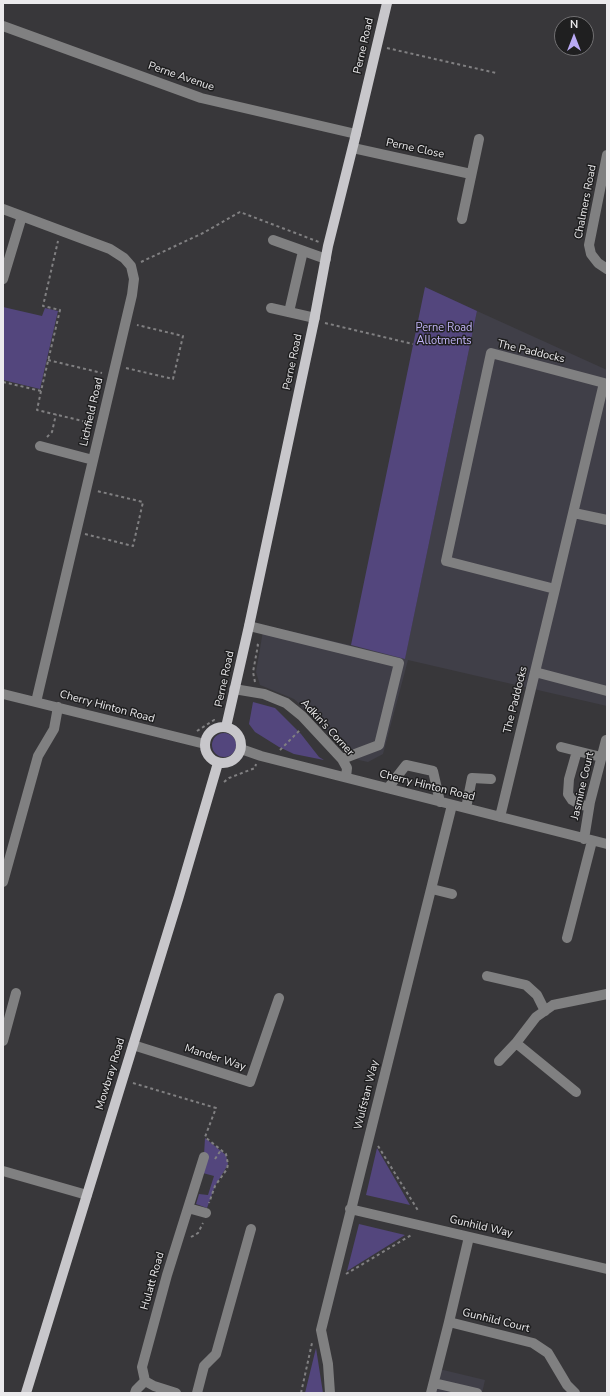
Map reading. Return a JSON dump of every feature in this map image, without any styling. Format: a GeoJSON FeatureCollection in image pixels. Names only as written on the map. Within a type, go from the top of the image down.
{"type":"FeatureCollection","features":[{"type":"Feature","properties":{"kind":"main road","name":"Perne Road"},"geometry":{"type":"LineString","coordinates":[[226,727],[249,626],[328,246],[387,3]]}},
{"type":"Feature","properties":{"kind":"main road"},"geometry":{"type":"LineString","coordinates":[[226,727],[237,733],[240,738],[241,749],[235,759],[224,764],[218,763],[208,756],[205,750],[205,744],[209,733],[214,729],[226,727]]}},
{"type":"Feature","properties":{"kind":"main road","name":"Mowbray Road"},"geometry":{"type":"LineString","coordinates":[[26,1393],[218,763]]}},
{"type":"Feature","properties":{"kind":"street","name":"Perne Avenue"},"geometry":{"type":"LineString","coordinates":[[3,26],[201,98],[356,134]]}},
{"type":"Feature","properties":{"kind":"street"},"geometry":{"type":"LineString","coordinates":[[462,219],[479,139]]}},
{"type":"Feature","properties":{"kind":"street","name":"Perne Close"},"geometry":{"type":"LineString","coordinates":[[353,148],[471,174]]}},
{"type":"Feature","properties":{"kind":"street","name":"Chalmers Road"},"geometry":{"type":"LineString","coordinates":[[607,155],[589,245],[590,254],[607,269]]}},
{"type":"Feature","properties":{"kind":"street"},"geometry":{"type":"LineString","coordinates":[[3,208],[110,249],[124,258],[131,266]]}},
{"type":"Feature","properties":{"kind":"street"},"geometry":{"type":"LineString","coordinates":[[3,279],[22,216]]}},
{"type":"Feature","properties":{"kind":"street"},"geometry":{"type":"LineString","coordinates":[[273,240],[326,259]]}},
{"type":"Feature","properties":{"kind":"street"},"geometry":{"type":"LineString","coordinates":[[289,312],[303,251]]}},
{"type":"Feature","properties":{"kind":"street","name":"Lichfield Road"},"geometry":{"type":"LineString","coordinates":[[36,702],[132,295],[134,279],[131,266]]}},
{"type":"Feature","properties":{"kind":"street"},"geometry":{"type":"LineString","coordinates":[[271,308],[314,319]]}},
{"type":"Feature","properties":{"kind":"street","name":"The Paddocks"},"geometry":{"type":"LineString","coordinates":[[500,817],[574,513],[604,383],[491,353],[446,561],[555,589]]}},
{"type":"Feature","properties":{"kind":"street"},"geometry":{"type":"LineString","coordinates":[[40,446],[93,460]]}},
{"type":"Feature","properties":{"kind":"street"},"geometry":{"type":"LineString","coordinates":[[574,513],[607,520]]}},
{"type":"Feature","properties":{"kind":"street"},"geometry":{"type":"LineString","coordinates":[[249,626],[399,663],[379,746],[342,759]]}},
{"type":"Feature","properties":{"kind":"street"},"geometry":{"type":"LineString","coordinates":[[535,672],[607,691]]}},
{"type":"Feature","properties":{"kind":"street","name":"Adkin's Corner"},"geometry":{"type":"LineString","coordinates":[[234,689],[264,694],[286,703],[308,723],[342,759],[347,768],[346,777]]}},
{"type":"Feature","properties":{"kind":"street","name":"Cherry Hinton Road"},"geometry":{"type":"LineString","coordinates":[[3,694],[205,744]]}},
{"type":"Feature","properties":{"kind":"street"},"geometry":{"type":"LineString","coordinates":[[3,882],[38,756],[54,728],[58,707]]}},
{"type":"Feature","properties":{"kind":"street","name":"Jasmine Court"},"geometry":{"type":"LineString","coordinates":[[567,938],[588,840],[589,806],[606,740]]}},
{"type":"Feature","properties":{"kind":"street"},"geometry":{"type":"LineString","coordinates":[[561,747],[601,757]]}},
{"type":"Feature","properties":{"kind":"street","name":"Cherry Hinton Road"},"geometry":{"type":"LineString","coordinates":[[241,749],[258,755],[607,844]]}},
{"type":"Feature","properties":{"kind":"street"},"geometry":{"type":"LineString","coordinates":[[577,751],[569,779],[568,794],[572,800],[579,804],[589,806]]}},
{"type":"Feature","properties":{"kind":"street"},"geometry":{"type":"LineString","coordinates":[[388,788],[406,765],[433,771],[440,802]]}},
{"type":"Feature","properties":{"kind":"street"},"geometry":{"type":"LineString","coordinates":[[466,808],[472,778],[491,780]]}},
{"type":"Feature","properties":{"kind":"street","name":"Wulfstan Way"},"geometry":{"type":"LineString","coordinates":[[330,1393],[328,1364],[321,1330],[452,805]]}},
{"type":"Feature","properties":{"kind":"street"},"geometry":{"type":"LineString","coordinates":[[432,889],[452,894]]}},
{"type":"Feature","properties":{"kind":"street"},"geometry":{"type":"LineString","coordinates":[[487,976],[526,985],[537,995],[546,1011]]}},
{"type":"Feature","properties":{"kind":"street"},"geometry":{"type":"LineString","coordinates":[[3,1041],[16,993]]}},
{"type":"Feature","properties":{"kind":"street"},"geometry":{"type":"LineString","coordinates":[[499,1061],[516,1043],[536,1017],[553,1005],[607,994]]}},
{"type":"Feature","properties":{"kind":"street","name":"Mander Way"},"geometry":{"type":"LineString","coordinates":[[133,1045],[250,1082],[279,998]]}},
{"type":"Feature","properties":{"kind":"street"},"geometry":{"type":"LineString","coordinates":[[516,1043],[576,1092]]}},
{"type":"Feature","properties":{"kind":"street","name":"Hulatt Road"},"geometry":{"type":"LineString","coordinates":[[145,1381],[142,1367],[176,1244],[204,1157]]}},
{"type":"Feature","properties":{"kind":"street"},"geometry":{"type":"LineString","coordinates":[[3,1171],[87,1195]]}},
{"type":"Feature","properties":{"kind":"street"},"geometry":{"type":"LineString","coordinates":[[188,1208],[206,1213]]}},
{"type":"Feature","properties":{"kind":"street","name":"Gunhild Way"},"geometry":{"type":"LineString","coordinates":[[350,1210],[607,1269]]}},
{"type":"Feature","properties":{"kind":"street"},"geometry":{"type":"LineString","coordinates":[[197,1393],[204,1366],[216,1354],[251,1229]]}},
{"type":"Feature","properties":{"kind":"street","name":"Gunhild Court"},"geometry":{"type":"LineString","coordinates":[[469,1237],[449,1322],[533,1343],[548,1353],[567,1385],[575,1393]]}},
{"type":"Feature","properties":{"kind":"street"},"geometry":{"type":"LineString","coordinates":[[449,1322],[432,1388],[477,1393]]}},
{"type":"Feature","properties":{"kind":"street"},"geometry":{"type":"LineString","coordinates":[[135,1393],[145,1381],[154,1386],[176,1393]]}},
{"type":"Feature","properties":{"kind":"path"},"geometry":{"type":"LineString","coordinates":[[376,46],[496,73]]}},
{"type":"Feature","properties":{"kind":"path"},"geometry":{"type":"LineString","coordinates":[[131,266],[203,233],[240,212],[328,246]]}},
{"type":"Feature","properties":{"kind":"path"},"geometry":{"type":"LineString","coordinates":[[61,230],[43,306],[60,310],[37,410],[101,426]]}},
{"type":"Feature","properties":{"kind":"path"},"geometry":{"type":"LineString","coordinates":[[314,319],[413,344]]}},
{"type":"Feature","properties":{"kind":"path"},"geometry":{"type":"LineString","coordinates":[[48,360],[173,379],[183,336],[126,322]]}},
{"type":"Feature","properties":{"kind":"path"},"geometry":{"type":"LineString","coordinates":[[3,382],[41,391]]}},
{"type":"Feature","properties":{"kind":"path"},"geometry":{"type":"LineString","coordinates":[[40,446],[52,432],[56,414]]}},
{"type":"Feature","properties":{"kind":"path"},"geometry":{"type":"LineString","coordinates":[[76,532],[133,546],[144,502],[86,489]]}},
{"type":"Feature","properties":{"kind":"path"},"geometry":{"type":"LineString","coordinates":[[256,684],[253,672],[258,645]]}},
{"type":"Feature","properties":{"kind":"path"},"geometry":{"type":"LineString","coordinates":[[279,751],[308,723]]}},
{"type":"Feature","properties":{"kind":"path"},"geometry":{"type":"LineString","coordinates":[[209,793],[229,778],[255,768],[258,755]]}},
{"type":"Feature","properties":{"kind":"path"},"geometry":{"type":"LineString","coordinates":[[122,1080],[216,1108],[205,1137],[226,1154],[228,1164],[227,1169],[215,1186],[198,1233],[176,1244]]}},
{"type":"Feature","properties":{"kind":"path"},"geometry":{"type":"LineString","coordinates":[[370,1133],[419,1212]]}},
{"type":"Feature","properties":{"kind":"path"},"geometry":{"type":"LineString","coordinates":[[333,1282],[414,1234]]}},
{"type":"Feature","properties":{"kind":"path"},"geometry":{"type":"LineString","coordinates":[[301,1393],[314,1334],[321,1330]]}},
{"type":"Feature","properties":{"kind":"shaded area"},"geometry":{"type":"Polygon","coordinates":[[[477,311],[607,370],[607,706],[408,660],[383,754],[368,762],[359,760],[294,699],[260,685],[256,672],[264,625],[405,658],[477,311]]]}},
{"type":"Feature","properties":{"kind":"shaded area"},"geometry":{"type":"Polygon","coordinates":[[[435,1368],[485,1380],[482,1393],[429,1393],[435,1368]]]}},
{"type":"Feature","properties":{"kind":"green space","name":"Perne Road Allotments"},"geometry":{"type":"Polygon","coordinates":[[[425,287],[477,311],[405,659],[351,645],[425,287]]]}},
{"type":"Feature","properties":{"kind":"green space"},"geometry":{"type":"Polygon","coordinates":[[[3,307],[42,316],[45,308],[58,311],[40,389],[3,380],[3,307]]]}},
{"type":"Feature","properties":{"kind":"green space"},"geometry":{"type":"Polygon","coordinates":[[[253,702],[275,708],[301,734],[319,757],[324,760],[294,754],[279,747],[255,732],[249,724],[253,702]]]}},
{"type":"Feature","properties":{"kind":"green space"},"geometry":{"type":"Polygon","coordinates":[[[224,733],[232,737],[236,745],[232,753],[224,757],[216,753],[212,745],[216,737],[224,733]]]}},
{"type":"Feature","properties":{"kind":"green space"},"geometry":{"type":"Polygon","coordinates":[[[205,1138],[226,1155],[228,1164],[215,1186],[207,1208],[196,1204],[199,1194],[208,1195],[214,1176],[199,1172],[204,1155],[205,1138]]]}},
{"type":"Feature","properties":{"kind":"green space"},"geometry":{"type":"Polygon","coordinates":[[[377,1148],[410,1205],[366,1195],[377,1148]]]}},
{"type":"Feature","properties":{"kind":"green space"},"geometry":{"type":"Polygon","coordinates":[[[359,1224],[405,1235],[347,1271],[359,1224]]]}},
{"type":"Feature","properties":{"kind":"green space"},"geometry":{"type":"Polygon","coordinates":[[[316,1348],[323,1393],[305,1393],[316,1348]]]}}]}
